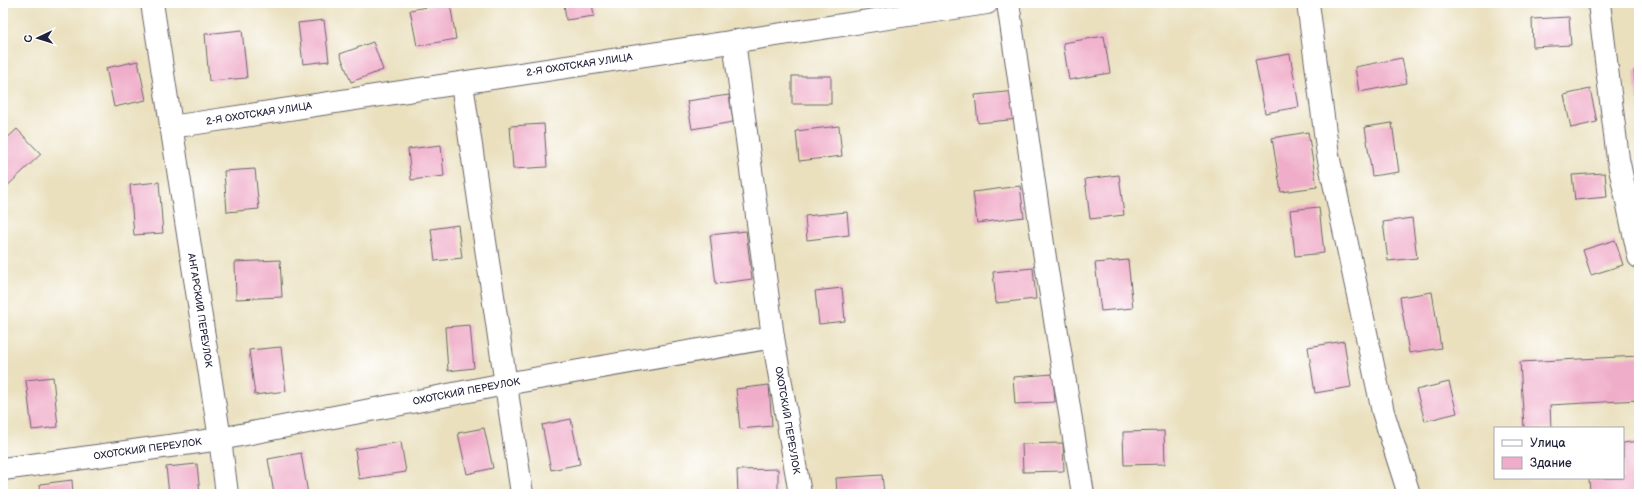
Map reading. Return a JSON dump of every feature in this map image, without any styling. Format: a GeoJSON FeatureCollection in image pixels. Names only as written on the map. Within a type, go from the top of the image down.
{"type":"FeatureCollection","features":[{"type":"Feature","properties":{"kind":"street","name":"АНГАРСКИЙ ПЕРЕУЛОК"},"geometry":{"type":"LineString","coordinates":[[152,3],[220,439],[227,494]]}},
{"type":"Feature","properties":{"kind":"street","name":"2-Я ОХОТСКАЯ УЛИЦА"},"geometry":{"type":"LineString","coordinates":[[171,127],[462,84],[987,3]]}},
{"type":"Feature","properties":{"kind":"street"},"geometry":{"type":"LineString","coordinates":[[1008,3],[1045,258],[1083,494]]}},
{"type":"Feature","properties":{"kind":"street"},"geometry":{"type":"LineString","coordinates":[[1308,3],[1328,156],[1383,412],[1409,494]]}},
{"type":"Feature","properties":{"kind":"street"},"geometry":{"type":"LineString","coordinates":[[1599,3],[1618,159],[1639,257]]}},
{"type":"Feature","properties":{"kind":"street"},"geometry":{"type":"LineString","coordinates":[[734,41],[773,337]]}},
{"type":"Feature","properties":{"kind":"street"},"geometry":{"type":"LineString","coordinates":[[462,84],[522,494]]}},
{"type":"Feature","properties":{"kind":"street","name":"ОХОТСКИЙ ПЕРЕУЛОК"},"geometry":{"type":"LineString","coordinates":[[3,469],[220,439],[505,384],[773,337],[800,494]]}},
{"type":"Feature","properties":{"kind":"building"},"geometry":{"type":"Polygon","coordinates":[[[450,3],[456,39],[417,46],[410,10],[450,3]]]}},
{"type":"Feature","properties":{"kind":"building"},"geometry":{"type":"Polygon","coordinates":[[[564,3],[592,3],[594,16],[566,20],[564,3]]]}},
{"type":"Feature","properties":{"kind":"building"},"geometry":{"type":"Polygon","coordinates":[[[649,3],[674,3],[674,4],[650,7],[649,3]]]}},
{"type":"Feature","properties":{"kind":"building"},"geometry":{"type":"Polygon","coordinates":[[[1569,17],[1571,45],[1533,47],[1532,19],[1569,17]]]}},
{"type":"Feature","properties":{"kind":"building"},"geometry":{"type":"Polygon","coordinates":[[[324,20],[329,61],[303,64],[298,23],[324,20]]]}},
{"type":"Feature","properties":{"kind":"building"},"geometry":{"type":"Polygon","coordinates":[[[242,30],[247,78],[209,81],[205,34],[242,30]]]}},
{"type":"Feature","properties":{"kind":"building"},"geometry":{"type":"Polygon","coordinates":[[[1104,36],[1110,73],[1069,80],[1063,43],[1104,36]]]}},
{"type":"Feature","properties":{"kind":"building"},"geometry":{"type":"Polygon","coordinates":[[[373,42],[383,70],[351,82],[340,54],[373,42]]]}},
{"type":"Feature","properties":{"kind":"building"},"geometry":{"type":"Polygon","coordinates":[[[1290,54],[1299,107],[1265,113],[1255,60],[1290,54]]]}},
{"type":"Feature","properties":{"kind":"building"},"geometry":{"type":"Polygon","coordinates":[[[1402,58],[1407,83],[1359,92],[1355,67],[1402,58]]]}},
{"type":"Feature","properties":{"kind":"building"},"geometry":{"type":"Polygon","coordinates":[[[138,61],[146,100],[114,107],[106,68],[138,61]]]}},
{"type":"Feature","properties":{"kind":"building"},"geometry":{"type":"Polygon","coordinates":[[[1639,69],[1639,100],[1637,100],[1634,70],[1639,69]]]}},
{"type":"Feature","properties":{"kind":"building"},"geometry":{"type":"Polygon","coordinates":[[[792,76],[831,76],[831,104],[792,104],[792,76]]]}},
{"type":"Feature","properties":{"kind":"building"},"geometry":{"type":"Polygon","coordinates":[[[1590,89],[1597,122],[1571,128],[1564,95],[1590,89]]]}},
{"type":"Feature","properties":{"kind":"building"},"geometry":{"type":"Polygon","coordinates":[[[1016,91],[1019,119],[978,123],[975,95],[1016,91]]]}},
{"type":"Feature","properties":{"kind":"building"},"geometry":{"type":"Polygon","coordinates":[[[729,95],[733,122],[692,129],[687,101],[729,95]]]}},
{"type":"Feature","properties":{"kind":"building"},"geometry":{"type":"Polygon","coordinates":[[[1392,123],[1399,172],[1372,176],[1365,127],[1392,123]]]}},
{"type":"Feature","properties":{"kind":"building"},"geometry":{"type":"Polygon","coordinates":[[[544,124],[547,167],[513,169],[510,126],[544,124]]]}},
{"type":"Feature","properties":{"kind":"building"},"geometry":{"type":"Polygon","coordinates":[[[839,126],[842,156],[799,161],[796,131],[839,126]]]}},
{"type":"Feature","properties":{"kind":"building"},"geometry":{"type":"Polygon","coordinates":[[[17,129],[41,154],[3,190],[3,142],[17,129]]]}},
{"type":"Feature","properties":{"kind":"building"},"geometry":{"type":"Polygon","coordinates":[[[1308,132],[1317,187],[1281,192],[1272,138],[1308,132]]]}},
{"type":"Feature","properties":{"kind":"building"},"geometry":{"type":"Polygon","coordinates":[[[441,145],[444,176],[411,180],[408,149],[441,145]]]}},
{"type":"Feature","properties":{"kind":"building"},"geometry":{"type":"Polygon","coordinates":[[[255,169],[259,209],[227,212],[224,171],[255,169]]]}},
{"type":"Feature","properties":{"kind":"building"},"geometry":{"type":"Polygon","coordinates":[[[1605,173],[1607,197],[1575,200],[1572,175],[1605,173]]]}},
{"type":"Feature","properties":{"kind":"building"},"geometry":{"type":"Polygon","coordinates":[[[1119,175],[1124,215],[1090,219],[1085,179],[1119,175]]]}},
{"type":"Feature","properties":{"kind":"building"},"geometry":{"type":"Polygon","coordinates":[[[159,182],[163,233],[134,235],[130,185],[159,182]]]}},
{"type":"Feature","properties":{"kind":"building"},"geometry":{"type":"Polygon","coordinates":[[[1020,186],[1024,217],[977,223],[973,192],[1020,186]]]}},
{"type":"Feature","properties":{"kind":"building"},"geometry":{"type":"Polygon","coordinates":[[[1319,207],[1324,253],[1295,256],[1290,210],[1319,207]]]}},
{"type":"Feature","properties":{"kind":"building"},"geometry":{"type":"Polygon","coordinates":[[[847,212],[849,235],[807,240],[805,216],[847,212]]]}},
{"type":"Feature","properties":{"kind":"building"},"geometry":{"type":"Polygon","coordinates":[[[1412,218],[1417,258],[1388,261],[1383,222],[1412,218]]]}},
{"type":"Feature","properties":{"kind":"building"},"geometry":{"type":"Polygon","coordinates":[[[458,225],[462,258],[435,261],[431,229],[458,225]]]}},
{"type":"Feature","properties":{"kind":"building"},"geometry":{"type":"Polygon","coordinates":[[[746,231],[752,279],[716,284],[710,235],[746,231]]]}},
{"type":"Feature","properties":{"kind":"building"},"geometry":{"type":"Polygon","coordinates":[[[1615,240],[1623,265],[1591,275],[1583,250],[1615,240]]]}},
{"type":"Feature","properties":{"kind":"building"},"geometry":{"type":"Polygon","coordinates":[[[280,260],[282,297],[236,299],[235,262],[280,260]]]}},
{"type":"Feature","properties":{"kind":"building"},"geometry":{"type":"Polygon","coordinates":[[[1128,260],[1133,308],[1101,311],[1095,263],[1128,260]]]}},
{"type":"Feature","properties":{"kind":"building"},"geometry":{"type":"Polygon","coordinates":[[[1033,268],[1036,299],[996,303],[993,272],[1033,268]]]}},
{"type":"Feature","properties":{"kind":"building"},"geometry":{"type":"Polygon","coordinates":[[[842,288],[845,321],[819,324],[815,291],[842,288]]]}},
{"type":"Feature","properties":{"kind":"building"},"geometry":{"type":"Polygon","coordinates":[[[1432,292],[1441,348],[1409,353],[1400,297],[1432,292]]]}},
{"type":"Feature","properties":{"kind":"building"},"geometry":{"type":"Polygon","coordinates":[[[470,325],[474,368],[448,371],[445,327],[470,325]]]}},
{"type":"Feature","properties":{"kind":"building"},"geometry":{"type":"Polygon","coordinates":[[[1344,341],[1351,387],[1315,393],[1308,347],[1344,341]]]}},
{"type":"Feature","properties":{"kind":"building"},"geometry":{"type":"Polygon","coordinates":[[[281,347],[286,391],[255,395],[249,350],[281,347]]]}},
{"type":"Feature","properties":{"kind":"building"},"geometry":{"type":"Polygon","coordinates":[[[1639,356],[1639,400],[1550,405],[1551,427],[1524,427],[1520,362],[1639,356]]]}},
{"type":"Feature","properties":{"kind":"building"},"geometry":{"type":"Polygon","coordinates":[[[1053,374],[1055,402],[1015,404],[1013,377],[1053,374]]]}},
{"type":"Feature","properties":{"kind":"building"},"geometry":{"type":"Polygon","coordinates":[[[53,377],[58,427],[32,430],[26,380],[53,377]]]}},
{"type":"Feature","properties":{"kind":"building"},"geometry":{"type":"Polygon","coordinates":[[[1449,382],[1457,413],[1425,421],[1416,390],[1449,382]]]}},
{"type":"Feature","properties":{"kind":"building"},"geometry":{"type":"Polygon","coordinates":[[[769,385],[772,426],[740,429],[736,389],[769,385]]]}},
{"type":"Feature","properties":{"kind":"building"},"geometry":{"type":"Polygon","coordinates":[[[571,419],[580,464],[551,470],[542,425],[571,419]]]}},
{"type":"Feature","properties":{"kind":"building"},"geometry":{"type":"Polygon","coordinates":[[[484,428],[493,468],[467,474],[458,433],[484,428]]]}},
{"type":"Feature","properties":{"kind":"building"},"geometry":{"type":"Polygon","coordinates":[[[1164,431],[1165,464],[1124,465],[1123,432],[1164,431]]]}},
{"type":"Feature","properties":{"kind":"building"},"geometry":{"type":"Polygon","coordinates":[[[1639,441],[1639,494],[1590,494],[1589,479],[1624,479],[1624,443],[1639,441]]]}},
{"type":"Feature","properties":{"kind":"building"},"geometry":{"type":"Polygon","coordinates":[[[401,442],[406,472],[359,479],[355,449],[401,442]]]}},
{"type":"Feature","properties":{"kind":"building"},"geometry":{"type":"Polygon","coordinates":[[[1063,443],[1064,471],[1023,472],[1022,444],[1063,443]]]}},
{"type":"Feature","properties":{"kind":"building"},"geometry":{"type":"Polygon","coordinates":[[[301,453],[308,494],[274,494],[268,459],[301,453]]]}},
{"type":"Feature","properties":{"kind":"building"},"geometry":{"type":"Polygon","coordinates":[[[197,464],[200,494],[169,494],[166,467],[197,464]]]}},
{"type":"Feature","properties":{"kind":"building"},"geometry":{"type":"Polygon","coordinates":[[[778,469],[778,494],[738,494],[737,470],[778,469]]]}},
{"type":"Feature","properties":{"kind":"building"},"geometry":{"type":"Polygon","coordinates":[[[882,475],[884,494],[837,494],[836,478],[882,475]]]}},
{"type":"Feature","properties":{"kind":"building"},"geometry":{"type":"Polygon","coordinates":[[[72,480],[73,494],[41,494],[40,484],[72,480]]]}}]}
